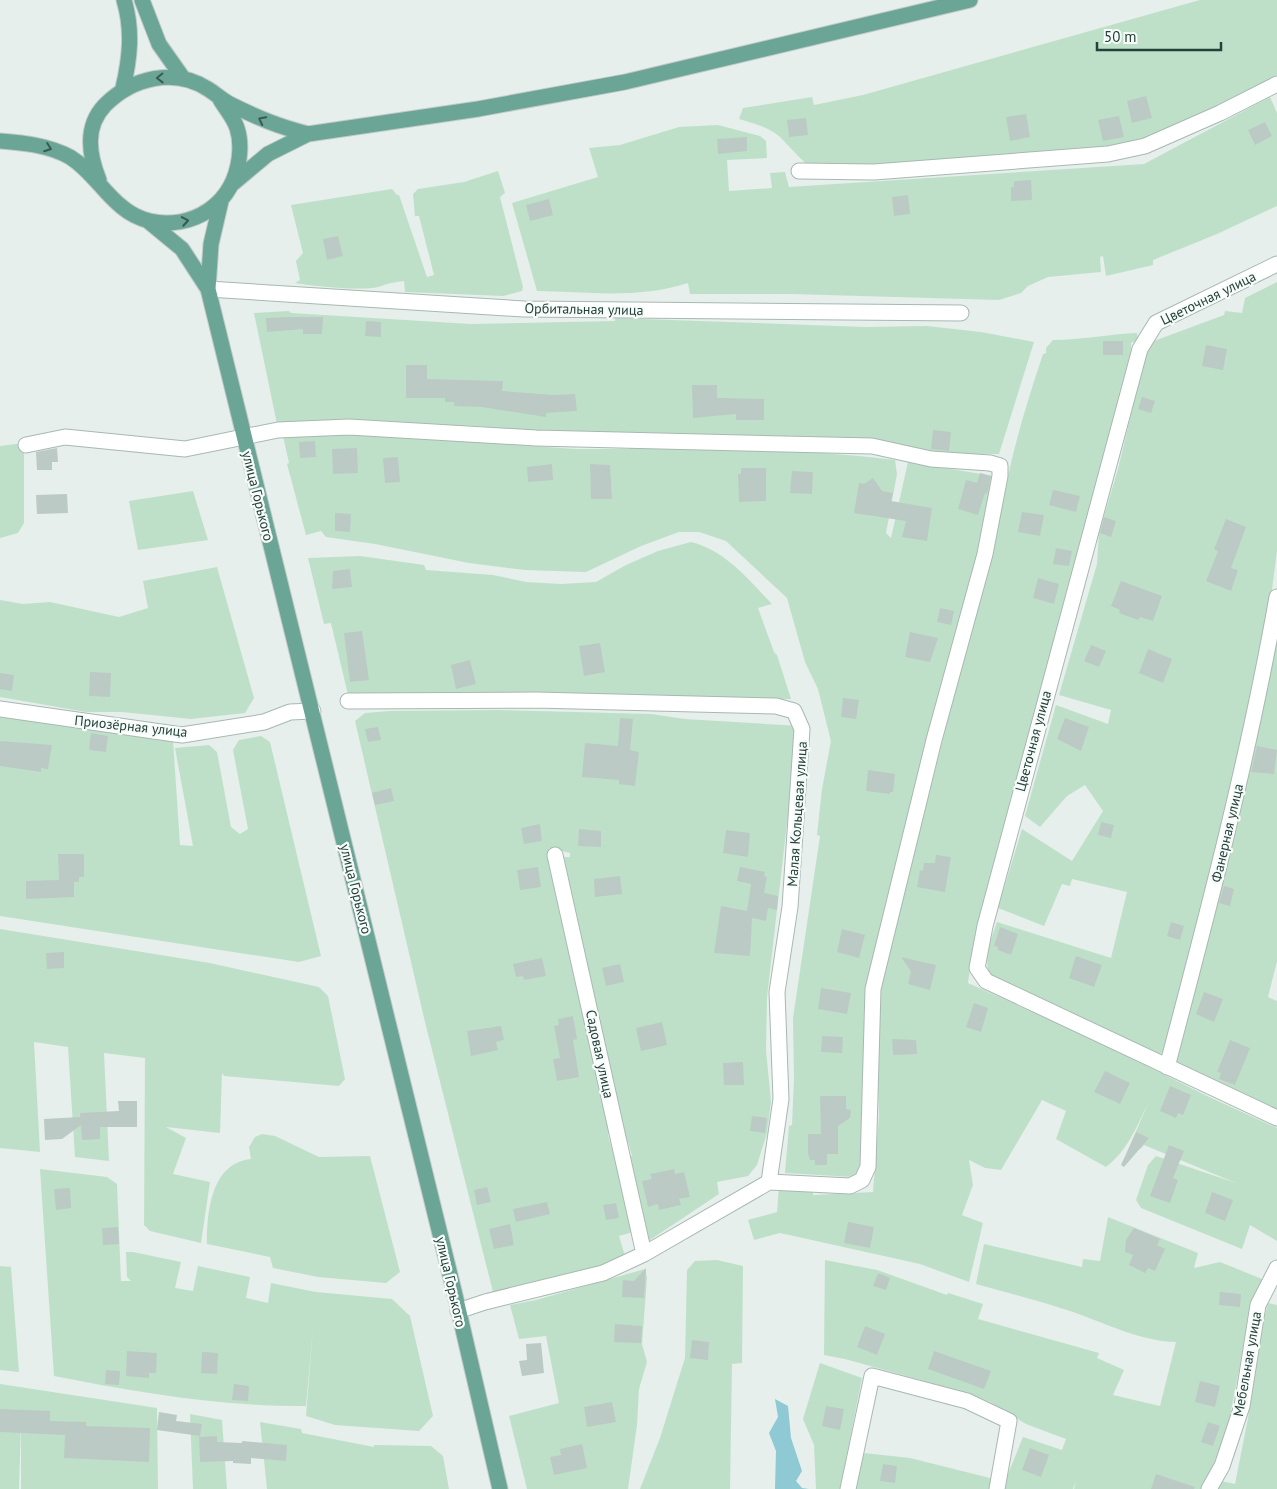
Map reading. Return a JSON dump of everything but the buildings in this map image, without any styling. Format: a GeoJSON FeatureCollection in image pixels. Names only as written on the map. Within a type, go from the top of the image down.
{"type":"FeatureCollection","features":[{"type":"Feature","properties":{"kind":"main road"},"geometry":{"type":"LineString","coordinates":[[123,88],[131,46],[130,28],[124,0]]}},
{"type":"Feature","properties":{"kind":"main road"},"geometry":{"type":"LineString","coordinates":[[142,0],[160,44],[183,78]]}},
{"type":"Feature","properties":{"kind":"main road"},"geometry":{"type":"LineString","coordinates":[[231,185],[268,154],[308,134],[478,109],[625,82],[970,0]]}},
{"type":"Feature","properties":{"kind":"main road"},"geometry":{"type":"LineString","coordinates":[[99,181],[90,159],[90,134],[103,107],[123,88],[152,78],[183,78],[208,89],[220,99],[272,125],[308,134]]}},
{"type":"Feature","properties":{"kind":"main road"},"geometry":{"type":"LineString","coordinates":[[208,289],[211,244],[221,201],[231,185],[241,151],[237,128],[220,99]]}},
{"type":"Feature","properties":{"kind":"main road"},"geometry":{"type":"LineString","coordinates":[[0,140],[34,143],[70,158],[99,181],[120,206],[148,221],[182,249],[208,289]]}},
{"type":"Feature","properties":{"kind":"main road"},"geometry":{"type":"LineString","coordinates":[[148,221],[170,223],[192,220],[221,201]]}},
{"type":"Feature","properties":{"kind":"main road","name":"улица Горького"},"geometry":{"type":"LineString","coordinates":[[208,289],[313,711],[500,1489]]}},
{"type":"Feature","properties":{"kind":"street"},"geometry":{"type":"LineString","coordinates":[[799,171],[874,172],[1108,154],[1145,146],[1220,113],[1277,84]]}},
{"type":"Feature","properties":{"kind":"street","name":"Цветочная улица"},"geometry":{"type":"LineString","coordinates":[[1277,264],[1156,323],[1140,349],[985,926],[977,968],[986,981],[1277,1118]]}},
{"type":"Feature","properties":{"kind":"street","name":"Орбитальная улица"},"geometry":{"type":"LineString","coordinates":[[208,289],[524,308],[961,313]]}},
{"type":"Feature","properties":{"kind":"street"},"geometry":{"type":"LineString","coordinates":[[26,445],[65,437],[185,449],[278,430],[349,427],[536,438],[863,446],[931,458],[990,462],[1000,466],[1000,476],[985,554],[934,740],[873,989],[868,1166],[862,1180],[850,1186],[768,1182],[644,1254],[603,1273],[485,1302],[458,1311]]}},
{"type":"Feature","properties":{"kind":"street","name":"Фанерная улица"},"geometry":{"type":"LineString","coordinates":[[1166,1067],[1219,869],[1262,681],[1277,597]]}},
{"type":"Feature","properties":{"kind":"street","name":"Малая Кольцевая улица"},"geometry":{"type":"LineString","coordinates":[[348,701],[536,700],[776,706],[794,711],[802,730],[790,907],[778,992],[781,1098],[768,1182]]}},
{"type":"Feature","properties":{"kind":"street","name":"Приозёрная улица"},"geometry":{"type":"LineString","coordinates":[[0,709],[182,735],[264,722],[290,712],[313,711]]}},
{"type":"Feature","properties":{"kind":"street","name":"Садовая улица"},"geometry":{"type":"LineString","coordinates":[[555,855],[644,1254]]}},
{"type":"Feature","properties":{"kind":"street","name":"Мебельная улица"},"geometry":{"type":"LineString","coordinates":[[1209,1489],[1222,1466],[1242,1406],[1258,1305],[1277,1268]]}},
{"type":"Feature","properties":{"kind":"street"},"geometry":{"type":"LineString","coordinates":[[848,1489],[872,1376],[967,1401],[1009,1421],[997,1489]]}},
{"type":"Feature","properties":{"kind":"green space"},"geometry":{"type":"Polygon","coordinates":[[[1200,0],[1277,0],[1277,75],[1230,100],[1130,145],[977,160],[811,168],[776,134],[739,119],[743,108],[812,97],[814,105],[863,95],[1200,0]]]}},
{"type":"Feature","properties":{"kind":"green space"},"geometry":{"type":"Polygon","coordinates":[[[1270,97],[1277,113],[1277,206],[1217,234],[1153,260],[1153,265],[1106,276],[1103,256],[1100,257],[1101,272],[1048,277],[1028,286],[1021,293],[999,300],[792,294],[690,294],[688,283],[670,288],[632,293],[537,291],[512,203],[598,177],[589,148],[620,145],[679,127],[718,125],[760,136],[766,141],[767,158],[727,160],[729,191],[772,188],[770,173],[785,172],[789,187],[1144,164],[1270,97]]]}},
{"type":"Feature","properties":{"kind":"green space"},"geometry":{"type":"Polygon","coordinates":[[[498,171],[505,193],[500,197],[523,287],[522,291],[503,296],[405,292],[404,281],[374,288],[326,287],[295,283],[300,280],[296,261],[303,253],[291,205],[392,189],[399,195],[427,277],[434,275],[419,216],[415,216],[413,194],[418,189],[464,182],[498,171]]]}},
{"type":"Feature","properties":{"kind":"green space"},"geometry":{"type":"Polygon","coordinates":[[[1277,282],[1277,551],[1267,629],[1247,727],[1165,1050],[1157,1057],[989,975],[987,954],[997,922],[1111,958],[1127,892],[1072,879],[1070,886],[1062,884],[1044,926],[998,908],[1022,829],[1072,861],[1103,811],[1085,785],[1067,796],[1040,827],[1025,816],[1056,705],[1108,724],[1111,710],[1059,695],[1097,564],[1099,533],[1118,469],[1146,351],[1154,341],[1224,315],[1225,311],[1242,313],[1245,298],[1277,282]]]}},
{"type":"Feature","properties":{"kind":"green space"},"geometry":{"type":"Polygon","coordinates":[[[289,311],[291,313],[471,324],[615,321],[615,318],[865,327],[927,326],[981,332],[1034,342],[999,454],[956,454],[923,450],[864,438],[626,432],[562,435],[477,426],[400,423],[277,424],[254,313],[289,311]]]}},
{"type":"Feature","properties":{"kind":"green space"},"geometry":{"type":"Polygon","coordinates":[[[1137,333],[1138,340],[1131,343],[1131,355],[972,954],[968,983],[1101,1043],[1207,1096],[1277,1128],[1277,1241],[1250,1225],[1242,1249],[1141,1208],[1136,1200],[1148,1165],[1156,1156],[1236,1183],[1144,1145],[1140,1149],[1129,1148],[1149,1101],[1126,1145],[1106,1167],[1056,1139],[1066,1111],[1042,1100],[1001,1170],[985,1168],[969,1160],[973,1185],[962,1215],[983,1223],[969,1282],[920,1264],[780,1233],[754,1240],[748,1220],[777,1212],[779,1187],[813,1191],[813,1195],[873,1192],[879,1116],[876,1002],[1002,507],[1014,449],[1031,392],[1043,354],[1046,353],[1046,348],[1053,340],[1137,333]]]}},
{"type":"Feature","properties":{"kind":"green space"},"geometry":{"type":"Polygon","coordinates":[[[345,433],[576,449],[630,449],[631,447],[763,450],[829,453],[895,460],[897,474],[886,533],[891,538],[908,462],[994,476],[980,549],[866,990],[867,1129],[864,1152],[858,1174],[853,1177],[785,1173],[789,1126],[792,1125],[794,1079],[793,1018],[820,836],[817,835],[822,789],[831,741],[818,689],[805,662],[787,598],[726,541],[699,532],[679,532],[641,546],[586,572],[525,570],[469,563],[375,544],[326,537],[321,531],[306,535],[287,464],[289,463],[283,436],[345,433]]]}},
{"type":"Feature","properties":{"kind":"green space"},"geometry":{"type":"Polygon","coordinates":[[[24,443],[24,523],[18,533],[0,538],[0,446],[24,443]]]}},
{"type":"Feature","properties":{"kind":"green space"},"geometry":{"type":"Polygon","coordinates":[[[193,491],[208,540],[138,550],[129,501],[193,491]]]}},
{"type":"Feature","properties":{"kind":"green space"},"geometry":{"type":"Polygon","coordinates":[[[691,542],[715,552],[725,559],[745,576],[772,604],[758,608],[774,652],[777,655],[791,699],[349,699],[331,623],[324,624],[308,558],[360,556],[424,565],[426,570],[493,575],[526,582],[561,584],[596,582],[626,565],[658,551],[691,542]]]}},
{"type":"Feature","properties":{"kind":"green space"},"geometry":{"type":"Polygon","coordinates":[[[217,567],[254,698],[245,713],[191,719],[122,712],[86,712],[0,697],[0,600],[23,604],[50,602],[119,617],[148,608],[143,581],[217,567]]]}},
{"type":"Feature","properties":{"kind":"green space"},"geometry":{"type":"Polygon","coordinates":[[[1277,631],[1277,961],[1268,997],[1277,1001],[1277,1113],[1179,1069],[1176,1056],[1277,631]]]}},
{"type":"Feature","properties":{"kind":"green space"},"geometry":{"type":"Polygon","coordinates":[[[496,710],[651,714],[685,719],[799,726],[800,731],[787,823],[767,997],[766,1050],[771,1102],[767,1133],[757,1165],[748,1176],[717,1182],[719,1194],[647,1242],[628,1157],[632,1156],[628,1142],[621,1133],[565,868],[564,857],[570,857],[570,853],[549,848],[612,1126],[608,1135],[613,1153],[617,1153],[633,1232],[619,1236],[625,1256],[601,1268],[493,1292],[425,1022],[355,721],[365,713],[390,711],[496,710]]]}},
{"type":"Feature","properties":{"kind":"green space"},"geometry":{"type":"Polygon","coordinates":[[[0,716],[173,740],[180,845],[193,846],[175,748],[209,745],[217,752],[231,827],[240,834],[248,829],[233,750],[239,740],[261,736],[270,742],[321,956],[299,962],[0,916],[0,716]]]}},
{"type":"Feature","properties":{"kind":"green space"},"geometry":{"type":"Polygon","coordinates":[[[0,929],[210,963],[319,987],[328,996],[345,1079],[339,1086],[224,1076],[222,1073],[220,1133],[166,1127],[186,1138],[173,1174],[210,1182],[201,1243],[150,1231],[144,1225],[145,1058],[104,1053],[109,1161],[75,1157],[68,1047],[34,1042],[40,1152],[0,1148],[0,929]]]}},
{"type":"Feature","properties":{"kind":"green space"},"geometry":{"type":"Polygon","coordinates":[[[262,1134],[275,1136],[319,1157],[370,1156],[400,1272],[386,1283],[318,1277],[273,1268],[270,1257],[207,1244],[210,1204],[220,1179],[227,1169],[238,1162],[251,1159],[249,1147],[255,1137],[262,1134]]]}},
{"type":"Feature","properties":{"kind":"green space"},"geometry":{"type":"Polygon","coordinates":[[[40,1169],[107,1177],[117,1184],[121,1281],[131,1281],[127,1277],[126,1252],[133,1252],[181,1262],[175,1288],[193,1291],[198,1266],[250,1277],[246,1298],[268,1303],[271,1283],[316,1292],[392,1299],[410,1316],[433,1416],[419,1431],[335,1425],[306,1416],[313,1328],[306,1406],[274,1406],[211,1401],[116,1388],[54,1376],[40,1169]]]}},
{"type":"Feature","properties":{"kind":"green space"},"geometry":{"type":"Polygon","coordinates":[[[1108,1217],[1198,1253],[1194,1268],[1220,1262],[1262,1279],[1258,1300],[1251,1309],[1228,1426],[1204,1489],[1074,1489],[1076,1481],[1073,1489],[1002,1489],[1023,1437],[1062,1450],[1066,1439],[1026,1424],[990,1402],[953,1389],[824,1355],[825,1260],[877,1270],[947,1295],[948,1293],[983,1304],[978,1319],[1099,1353],[1097,1358],[1124,1370],[1113,1395],[1160,1406],[1176,1342],[1150,1339],[1061,1308],[976,1284],[984,1244],[1082,1267],[1083,1259],[1100,1261],[1108,1217]]]}},
{"type":"Feature","properties":{"kind":"green space"},"geometry":{"type":"Polygon","coordinates":[[[717,1260],[743,1266],[742,1363],[732,1364],[730,1489],[640,1489],[660,1438],[685,1358],[687,1270],[695,1261],[717,1260]]]}},
{"type":"Feature","properties":{"kind":"green space"},"geometry":{"type":"Polygon","coordinates":[[[0,1266],[11,1267],[19,1372],[0,1370],[0,1266]]]}},
{"type":"Feature","properties":{"kind":"green space"},"geometry":{"type":"Polygon","coordinates":[[[645,1269],[647,1278],[642,1344],[647,1362],[639,1389],[637,1425],[628,1489],[527,1489],[509,1416],[559,1403],[546,1336],[519,1339],[510,1305],[536,1300],[645,1269]]]}},
{"type":"Feature","properties":{"kind":"green space"},"geometry":{"type":"Polygon","coordinates":[[[1268,1303],[1277,1305],[1277,1489],[1217,1489],[1221,1481],[1235,1484],[1249,1413],[1253,1361],[1268,1303]]]}},
{"type":"Feature","properties":{"kind":"green space"},"geometry":{"type":"Polygon","coordinates":[[[820,1363],[862,1378],[840,1489],[816,1489],[814,1445],[803,1419],[820,1363]]]}},
{"type":"Feature","properties":{"kind":"green space"},"geometry":{"type":"Polygon","coordinates":[[[0,1384],[157,1408],[158,1489],[21,1489],[21,1422],[19,1489],[0,1489],[0,1384]]]}},
{"type":"Feature","properties":{"kind":"green space"},"geometry":{"type":"Polygon","coordinates":[[[190,1414],[222,1420],[227,1489],[193,1489],[190,1414]]]}},
{"type":"Feature","properties":{"kind":"green space"},"geometry":{"type":"Polygon","coordinates":[[[260,1422],[301,1429],[302,1433],[374,1447],[374,1445],[431,1446],[443,1456],[449,1489],[267,1489],[260,1422]]]}},
{"type":"Feature","properties":{"kind":"green space"},"geometry":{"type":"Polygon","coordinates":[[[864,1453],[910,1458],[994,1479],[990,1489],[854,1489],[860,1459],[864,1453]]]}},
{"type":"Feature","properties":{"kind":"water"},"geometry":{"type":"Polygon","coordinates":[[[775,1399],[788,1406],[791,1438],[802,1471],[796,1481],[802,1488],[809,1489],[775,1489],[776,1451],[769,1433],[778,1417],[775,1399]]]}}]}
